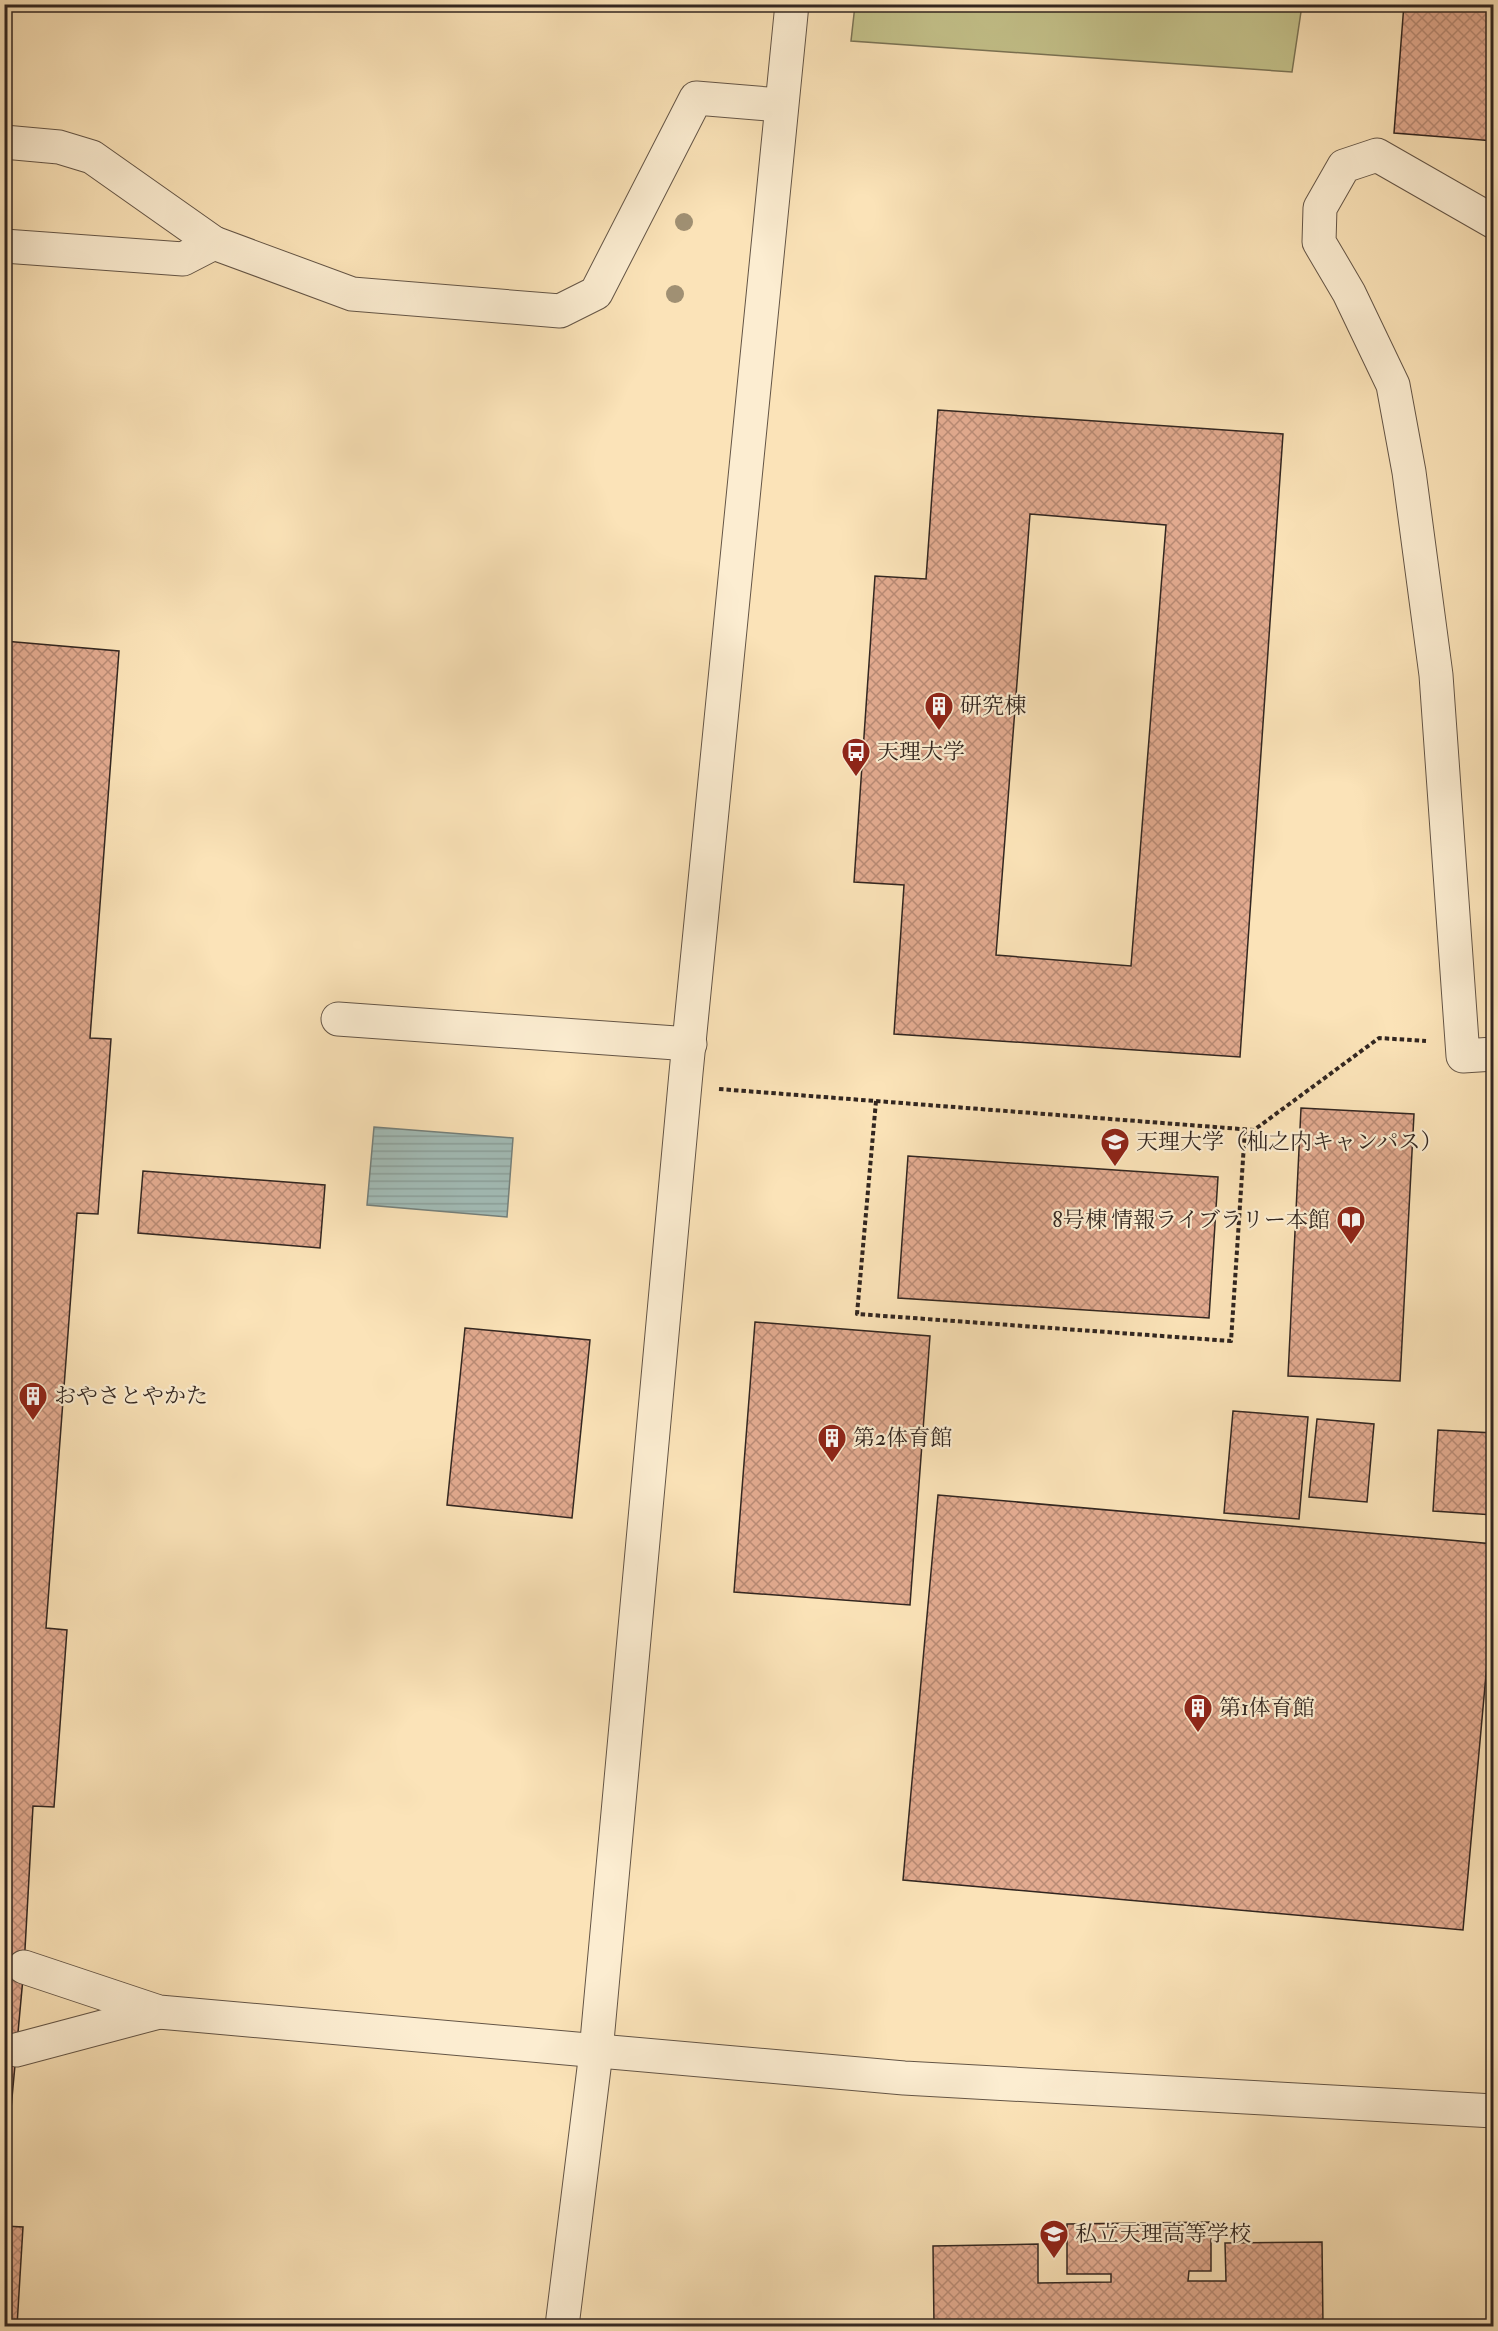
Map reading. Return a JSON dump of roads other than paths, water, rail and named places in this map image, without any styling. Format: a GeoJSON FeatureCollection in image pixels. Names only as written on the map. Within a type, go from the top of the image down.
{"type":"FeatureCollection","features":[{"type":"Feature","properties":{"kind":"street"},"geometry":{"type":"LineString","coordinates":[[561,2326],[596,2052],[690,1044],[792,4]]}},
{"type":"Feature","properties":{"kind":"street"},"geometry":{"type":"LineString","coordinates":[[4,141],[59,147],[92,157],[214,243],[352,294],[560,311],[596,293],[696,98],[781,105]]}},
{"type":"Feature","properties":{"kind":"street"},"geometry":{"type":"LineString","coordinates":[[1494,222],[1377,155],[1344,166],[1320,208],[1319,242],[1349,293],[1393,385],[1409,472],[1436,675],[1463,1056],[1494,1054]]}},
{"type":"Feature","properties":{"kind":"street"},"geometry":{"type":"LineString","coordinates":[[4,246],[183,259],[214,243]]}},
{"type":"Feature","properties":{"kind":"street"},"geometry":{"type":"LineString","coordinates":[[338,1019],[690,1044]]}},
{"type":"Feature","properties":{"kind":"street"},"geometry":{"type":"LineString","coordinates":[[24,1967],[159,2012],[904,2078],[1494,2111]]}},
{"type":"Feature","properties":{"kind":"street"},"geometry":{"type":"LineString","coordinates":[[16,2050],[159,2012]]}},
{"type":"Feature","properties":{"kind":"water"},"geometry":{"type":"Polygon","coordinates":[[[374,1127],[513,1138],[507,1217],[367,1205],[374,1127]]]}},
{"type":"Feature","properties":{"kind":"place","name":"研究棟"},"geometry":{"type":"Point","coordinates":[939,732]}},
{"type":"Feature","properties":{"kind":"place","name":"天理大学"},"geometry":{"type":"Point","coordinates":[856,778]}},
{"type":"Feature","properties":{"kind":"place","name":"天理大学（杣之内キャンパス）"},"geometry":{"type":"Point","coordinates":[1115,1168]}},
{"type":"Feature","properties":{"kind":"place","name":"8号棟 情報ライブラリー本館"},"geometry":{"type":"Point","coordinates":[1351,1246]}},
{"type":"Feature","properties":{"kind":"place","name":"おやさとやかた"},"geometry":{"type":"Point","coordinates":[33,1422]}},
{"type":"Feature","properties":{"kind":"place","name":"第2体育館"},"geometry":{"type":"Point","coordinates":[832,1464]}},
{"type":"Feature","properties":{"kind":"place","name":"第1体育館"},"geometry":{"type":"Point","coordinates":[1198,1734]}},
{"type":"Feature","properties":{"kind":"place","name":"私立天理高等学校"},"geometry":{"type":"Point","coordinates":[1054,2260]}}]}
